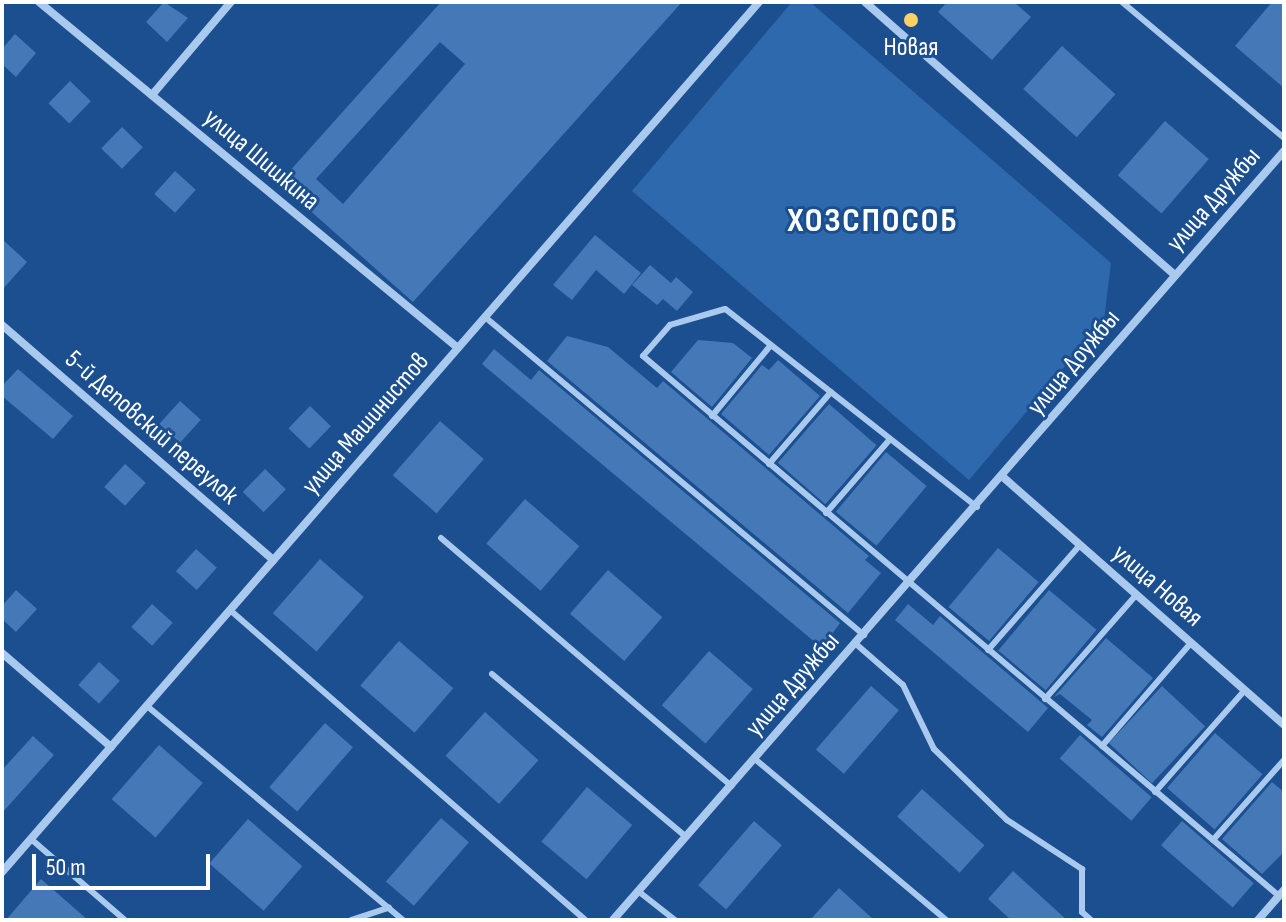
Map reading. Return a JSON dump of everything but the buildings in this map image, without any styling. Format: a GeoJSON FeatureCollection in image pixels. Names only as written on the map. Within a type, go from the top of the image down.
{"type":"FeatureCollection","features":[{"type":"Feature","properties":{"kind":"street","name":"улица Шишкина"},"geometry":{"type":"LineString","coordinates":[[39,2],[458,348]]}},
{"type":"Feature","properties":{"kind":"street"},"geometry":{"type":"LineString","coordinates":[[152,95],[231,2]]}},
{"type":"Feature","properties":{"kind":"street","name":"улица Машинистов"},"geometry":{"type":"LineString","coordinates":[[2,872],[759,2]]}},
{"type":"Feature","properties":{"kind":"street"},"geometry":{"type":"LineString","coordinates":[[865,2],[1175,275]]}},
{"type":"Feature","properties":{"kind":"street","name":"улица Дружбы"},"geometry":{"type":"LineString","coordinates":[[1175,275],[1284,151]]}},
{"type":"Feature","properties":{"kind":"street","name":"улица Доужбы"},"geometry":{"type":"LineString","coordinates":[[1003,477],[1175,275]]}},
{"type":"Feature","properties":{"kind":"street","name":"5-й Деповский переулок"},"geometry":{"type":"LineString","coordinates":[[2,325],[273,560]]}},
{"type":"Feature","properties":{"kind":"street","name":"улица Дружбы"},"geometry":{"type":"LineString","coordinates":[[613,920],[1003,477]]}},
{"type":"Feature","properties":{"kind":"street","name":"улица Новая"},"geometry":{"type":"LineString","coordinates":[[1003,477],[1284,725]]}},
{"type":"Feature","properties":{"kind":"street"},"geometry":{"type":"LineString","coordinates":[[2,653],[111,747]]}},
{"type":"Feature","properties":{"kind":"street"},"geometry":{"type":"LineString","coordinates":[[1258,920],[1282,893]]}},
{"type":"Feature","properties":{"kind":"lane"},"geometry":{"type":"LineString","coordinates":[[1122,2],[1284,138]]}},
{"type":"Feature","properties":{"kind":"lane"},"geometry":{"type":"LineString","coordinates":[[977,507],[725,309],[670,325],[643,356],[1155,792],[1282,893]]}},
{"type":"Feature","properties":{"kind":"lane"},"geometry":{"type":"LineString","coordinates":[[485,317],[864,635]]}},
{"type":"Feature","properties":{"kind":"lane"},"geometry":{"type":"LineString","coordinates":[[712,416],[771,345]]}},
{"type":"Feature","properties":{"kind":"lane"},"geometry":{"type":"LineString","coordinates":[[769,464],[831,392]]}},
{"type":"Feature","properties":{"kind":"lane"},"geometry":{"type":"LineString","coordinates":[[826,513],[890,439]]}},
{"type":"Feature","properties":{"kind":"lane"},"geometry":{"type":"LineString","coordinates":[[441,538],[731,786]]}},
{"type":"Feature","properties":{"kind":"lane"},"geometry":{"type":"LineString","coordinates":[[988,650],[1080,545]]}},
{"type":"Feature","properties":{"kind":"lane"},"geometry":{"type":"LineString","coordinates":[[1045,699],[1136,595]]}},
{"type":"Feature","properties":{"kind":"lane"},"geometry":{"type":"LineString","coordinates":[[230,610],[585,920]]}},
{"type":"Feature","properties":{"kind":"lane"},"geometry":{"type":"LineString","coordinates":[[1102,746],[1191,643]]}},
{"type":"Feature","properties":{"kind":"lane"},"geometry":{"type":"LineString","coordinates":[[856,644],[903,685],[934,749],[1007,820],[1082,869],[1082,912],[1091,920]]}},
{"type":"Feature","properties":{"kind":"lane"},"geometry":{"type":"LineString","coordinates":[[492,674],[686,837]]}},
{"type":"Feature","properties":{"kind":"lane"},"geometry":{"type":"LineString","coordinates":[[1155,792],[1245,690]]}},
{"type":"Feature","properties":{"kind":"lane"},"geometry":{"type":"LineString","coordinates":[[147,706],[403,920]]}},
{"type":"Feature","properties":{"kind":"lane"},"geometry":{"type":"LineString","coordinates":[[755,759],[946,920]]}},
{"type":"Feature","properties":{"kind":"lane"},"geometry":{"type":"LineString","coordinates":[[1213,840],[1284,760]]}},
{"type":"Feature","properties":{"kind":"lane"},"geometry":{"type":"LineString","coordinates":[[31,839],[125,920]]}},
{"type":"Feature","properties":{"kind":"lane"},"geometry":{"type":"LineString","coordinates":[[638,891],[675,920]]}},
{"type":"Feature","properties":{"kind":"lane"},"geometry":{"type":"LineString","coordinates":[[351,920],[389,908]]}},
{"type":"Feature","properties":{"kind":"shaded area"},"geometry":{"type":"Polygon","coordinates":[[[792,2],[810,2],[1111,263],[1104,320],[969,480],[632,191],[792,2]]]}},
{"type":"Feature","properties":{"kind":"place","name":"Новая"},"geometry":{"type":"Point","coordinates":[911,20]}},
{"type":"Feature","properties":{"kind":"district","name":"ХОЗСПОСОБ"},"geometry":{"type":"Point","coordinates":[873,221]}}]}
